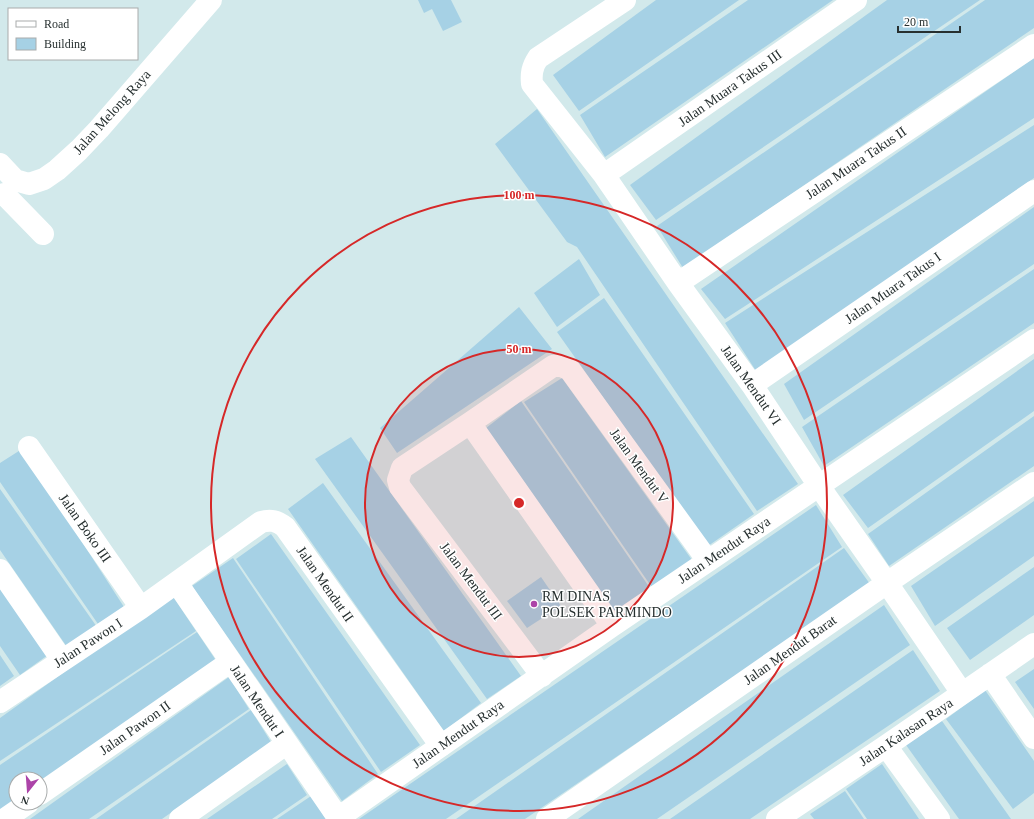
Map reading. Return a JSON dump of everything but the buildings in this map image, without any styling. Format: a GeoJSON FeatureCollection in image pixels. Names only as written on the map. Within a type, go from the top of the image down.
{"type":"FeatureCollection","features":[{"type":"Feature","properties":{"kind":"street","name":"Jalan Melong Raya"},"geometry":{"type":"LineString","coordinates":[[6,190],[40,182],[58,170],[80,150],[211,0]]}},
{"type":"Feature","properties":{"kind":"street","name":"Jalan Mendut VI"},"geometry":{"type":"LineString","coordinates":[[625,0],[538,58],[533,66],[531,75],[532,84],[604,175],[678,283],[752,385],[819,486],[962,693]]}},
{"type":"Feature","properties":{"kind":"street","name":"Jalan Muara Takus III"},"geometry":{"type":"LineString","coordinates":[[604,175],[856,0]]}},
{"type":"Feature","properties":{"kind":"street","name":"Jalan Muara Takus II"},"geometry":{"type":"LineString","coordinates":[[678,283],[1034,44]]}},
{"type":"Feature","properties":{"kind":"street"},"geometry":{"type":"LineString","coordinates":[[0,164],[6,190],[43,234]]}},
{"type":"Feature","properties":{"kind":"street","name":"Jalan Muara Takus I"},"geometry":{"type":"LineString","coordinates":[[752,385],[1034,191]]}},
{"type":"Feature","properties":{"kind":"street","name":"Jalan Mendut Raya"},"geometry":{"type":"LineString","coordinates":[[338,818],[612,626],[1034,340]]}},
{"type":"Feature","properties":{"kind":"street","name":"Jalan Mendut V"},"geometry":{"type":"LineString","coordinates":[[470,423],[553,366],[558,365],[570,370],[708,561]]}},
{"type":"Feature","properties":{"kind":"street"},"geometry":{"type":"LineString","coordinates":[[470,423],[612,626]]}},
{"type":"Feature","properties":{"kind":"street","name":"Jalan Mendut III"},"geometry":{"type":"LineString","coordinates":[[470,423],[402,468],[398,480],[400,487],[542,676]]}},
{"type":"Feature","properties":{"kind":"street","name":"Jalan Boko III"},"geometry":{"type":"LineString","coordinates":[[29,447],[140,608]]}},
{"type":"Feature","properties":{"kind":"street","name":"Jalan Mendut Barat"},"geometry":{"type":"LineString","coordinates":[[547,819],[1034,483]]}},
{"type":"Feature","properties":{"kind":"street","name":"Jalan Mendut II"},"geometry":{"type":"LineString","coordinates":[[177,583],[261,522],[269,520],[277,521],[285,527],[441,746]]}},
{"type":"Feature","properties":{"kind":"street"},"geometry":{"type":"LineString","coordinates":[[0,570],[62,660]]}},
{"type":"Feature","properties":{"kind":"street","name":"Jalan Pawon I"},"geometry":{"type":"LineString","coordinates":[[0,702],[177,583]]}},
{"type":"Feature","properties":{"kind":"street","name":"Jalan Mendut I"},"geometry":{"type":"LineString","coordinates":[[177,583],[338,818]]}},
{"type":"Feature","properties":{"kind":"street","name":"Jalan Kalasan Raya"},"geometry":{"type":"LineString","coordinates":[[786,816],[1034,644]]}},
{"type":"Feature","properties":{"kind":"street","name":"Jalan Pawon II"},"geometry":{"type":"LineString","coordinates":[[48,788],[230,662]]}},
{"type":"Feature","properties":{"kind":"street"},"geometry":{"type":"LineString","coordinates":[[990,674],[1034,738]]}},
{"type":"Feature","properties":{"kind":"street"},"geometry":{"type":"LineString","coordinates":[[180,819],[286,744]]}},
{"type":"Feature","properties":{"kind":"street"},"geometry":{"type":"LineString","coordinates":[[886,746],[939,819]]}},
{"type":"Feature","properties":{"kind":"street"},"geometry":{"type":"LineString","coordinates":[[5,819],[16,811]]}},
{"type":"Feature","properties":{"kind":"place","name":"RM DINAS POLSEK PARMINDO"},"geometry":{"type":"Point","coordinates":[534,604]}}]}
